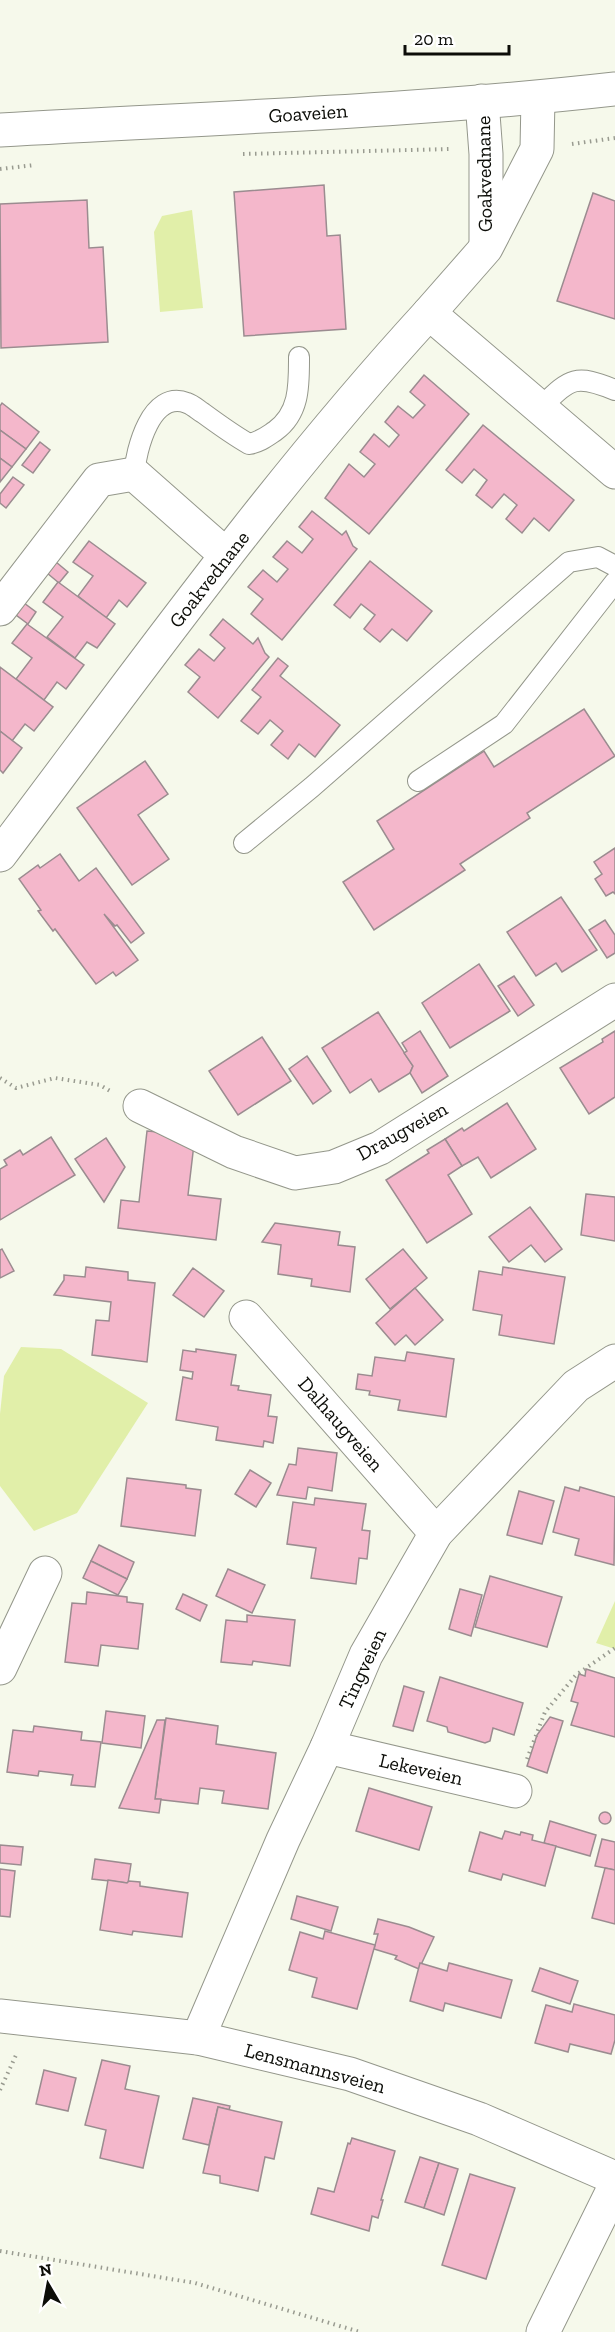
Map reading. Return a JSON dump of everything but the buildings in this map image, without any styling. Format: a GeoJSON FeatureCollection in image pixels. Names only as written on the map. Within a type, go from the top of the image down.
{"type":"FeatureCollection","features":[{"type":"Feature","properties":{"kind":"street","name":"Goaveien"},"geometry":{"type":"LineString","coordinates":[[0,130],[305,114],[538,98],[615,89]]}},
{"type":"Feature","properties":{"kind":"street","name":"Goakvednane"},"geometry":{"type":"LineString","coordinates":[[0,855],[226,555],[385,361],[486,248],[537,149],[538,98]]}},
{"type":"Feature","properties":{"kind":"street","name":"Goakvednane"},"geometry":{"type":"LineString","coordinates":[[482,101],[486,154],[486,248]]}},
{"type":"Feature","properties":{"kind":"street"},"geometry":{"type":"LineString","coordinates":[[429,313],[615,472]]}},
{"type":"Feature","properties":{"kind":"street"},"geometry":{"type":"LineString","coordinates":[[0,609],[99,480],[134,474],[226,555]]}},
{"type":"Feature","properties":{"kind":"street","name":"Draugveien"},"geometry":{"type":"LineString","coordinates":[[140,1106],[234,1152],[295,1173],[334,1167],[380,1148],[615,1000]]}},
{"type":"Feature","properties":{"kind":"street","name":"Dalhaugveien"},"geometry":{"type":"LineString","coordinates":[[246,1317],[436,1533]]}},
{"type":"Feature","properties":{"kind":"street","name":"Tingveien"},"geometry":{"type":"LineString","coordinates":[[198,2038],[366,1655],[436,1533],[576,1386],[615,1361]]}},
{"type":"Feature","properties":{"kind":"street"},"geometry":{"type":"LineString","coordinates":[[0,1668],[45,1573]]}},
{"type":"Feature","properties":{"kind":"street","name":"Lekeveien"},"geometry":{"type":"LineString","coordinates":[[327,1747],[515,1791]]}},
{"type":"Feature","properties":{"kind":"street","name":"Lensmannsveien"},"geometry":{"type":"LineString","coordinates":[[0,2016],[198,2038],[350,2074],[479,2119],[615,2178]]}},
{"type":"Feature","properties":{"kind":"street"},"geometry":{"type":"LineString","coordinates":[[543,2332],[615,2186]]}},
{"type":"Feature","properties":{"kind":"lane"},"geometry":{"type":"LineString","coordinates":[[134,474],[136,454],[148,421],[163,406],[174,401],[187,403],[249,444],[260,442],[280,428],[292,413],[299,389],[299,357]]}},
{"type":"Feature","properties":{"kind":"lane"},"geometry":{"type":"LineString","coordinates":[[540,408],[561,387],[576,380],[594,382],[615,390]]}},
{"type":"Feature","properties":{"kind":"lane"},"geometry":{"type":"LineString","coordinates":[[244,843],[312,787],[569,562],[598,557],[615,566]]}},
{"type":"Feature","properties":{"kind":"lane"},"geometry":{"type":"LineString","coordinates":[[418,781],[504,724],[615,582]]}},
{"type":"Feature","properties":{"kind":"path"},"geometry":{"type":"LineString","coordinates":[[537,149],[615,138]]}},
{"type":"Feature","properties":{"kind":"path"},"geometry":{"type":"LineString","coordinates":[[239,154],[470,149],[486,154]]}},
{"type":"Feature","properties":{"kind":"path"},"geometry":{"type":"LineString","coordinates":[[0,169],[45,164]]}},
{"type":"Feature","properties":{"kind":"path"},"geometry":{"type":"LineString","coordinates":[[0,1078],[16,1088],[55,1078],[100,1085],[140,1106]]}},
{"type":"Feature","properties":{"kind":"path"},"geometry":{"type":"LineString","coordinates":[[515,1791],[545,1712],[576,1675],[615,1648]]}},
{"type":"Feature","properties":{"kind":"path"},"geometry":{"type":"LineString","coordinates":[[0,2251],[195,2283],[360,2332]]}},
{"type":"Feature","properties":{"kind":"green space"},"geometry":{"type":"Polygon","coordinates":[[[192,210],[203,308],[160,312],[154,232],[162,216],[192,210]]]}},
{"type":"Feature","properties":{"kind":"green space"},"geometry":{"type":"Polygon","coordinates":[[[21,1347],[61,1349],[148,1403],[77,1513],[34,1531],[0,1486],[0,1414],[4,1376],[21,1347]]]}},
{"type":"Feature","properties":{"kind":"green space"},"geometry":{"type":"Polygon","coordinates":[[[615,1601],[615,1649],[596,1643],[615,1601]]]}}]}
